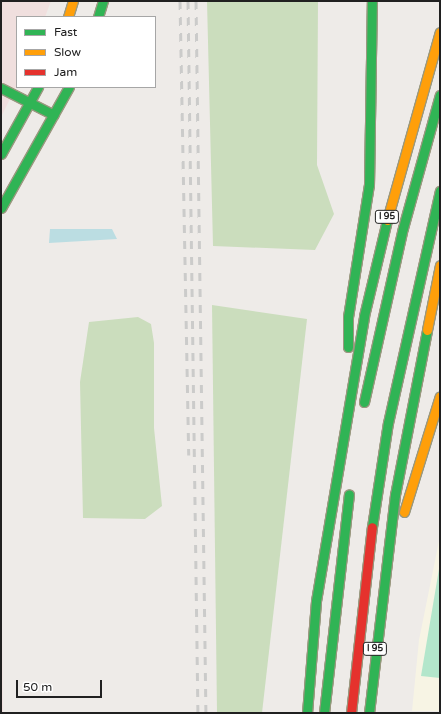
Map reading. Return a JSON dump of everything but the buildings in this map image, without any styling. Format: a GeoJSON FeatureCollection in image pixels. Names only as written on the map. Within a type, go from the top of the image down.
{"type":"FeatureCollection","features":[{"type":"Feature","properties":{"kind":"main road"},"geometry":{"type":"LineString","coordinates":[[68,16],[73,1]]}},
{"type":"Feature","properties":{"kind":"main road"},"geometry":{"type":"LineString","coordinates":[[98,16],[103,1]]}},
{"type":"Feature","properties":{"kind":"main road"},"geometry":{"type":"LineString","coordinates":[[350,406],[347,331],[366,210],[372,130],[372,1]]}},
{"type":"Feature","properties":{"kind":"main road","name":"I 95"},"geometry":{"type":"LineString","coordinates":[[307,713],[316,601],[378,253],[440,32]]}},
{"type":"Feature","properties":{"kind":"main road"},"geometry":{"type":"LineString","coordinates":[[1,88],[54,115]]}},
{"type":"Feature","properties":{"kind":"main road"},"geometry":{"type":"LineString","coordinates":[[1,154],[38,88]]}},
{"type":"Feature","properties":{"kind":"main road"},"geometry":{"type":"LineString","coordinates":[[1,208],[54,115],[68,88]]}},
{"type":"Feature","properties":{"kind":"main road"},"geometry":{"type":"LineString","coordinates":[[363,411],[403,228],[440,95]]}},
{"type":"Feature","properties":{"kind":"main road"},"geometry":{"type":"LineString","coordinates":[[350,713],[364,583],[388,423],[440,191]]}},
{"type":"Feature","properties":{"kind":"main road","name":"I 95"},"geometry":{"type":"LineString","coordinates":[[369,713],[382,586],[409,412],[440,265]]}},
{"type":"Feature","properties":{"kind":"main road"},"geometry":{"type":"LineString","coordinates":[[382,586],[440,396]]}},
{"type":"Feature","properties":{"kind":"main road"},"geometry":{"type":"LineString","coordinates":[[324,713],[351,481]]}},
{"type":"Feature","properties":{"kind":"shaded area"},"geometry":{"type":"Polygon","coordinates":[[[1,1],[51,1],[45,16],[16,16],[16,87],[1,117],[1,1]]]}},
{"type":"Feature","properties":{"kind":"shaded area"},"geometry":{"type":"Polygon","coordinates":[[[1,529],[3,713],[1,713],[1,529]]]}},
{"type":"Feature","properties":{"kind":"shaded area"},"geometry":{"type":"Polygon","coordinates":[[[440,536],[440,711],[412,711],[419,640],[440,536]]]}},
{"type":"Feature","properties":{"kind":"green space"},"geometry":{"type":"Polygon","coordinates":[[[207,1],[318,1],[317,165],[334,214],[315,250],[213,246],[207,1]]]}},
{"type":"Feature","properties":{"kind":"green space"},"geometry":{"type":"Polygon","coordinates":[[[212,305],[307,319],[262,713],[217,713],[212,305]]]}},
{"type":"Feature","properties":{"kind":"green space"},"geometry":{"type":"Polygon","coordinates":[[[138,317],[151,324],[154,343],[154,428],[162,506],[145,519],[83,518],[80,382],[89,322],[138,317]]]}},
{"type":"Feature","properties":{"kind":"green space"},"geometry":{"type":"Polygon","coordinates":[[[440,563],[440,678],[421,676],[440,563]]]}},
{"type":"Feature","properties":{"kind":"water"},"geometry":{"type":"Polygon","coordinates":[[[50,229],[112,229],[117,239],[49,243],[50,229]]]}},
{"type":"Feature","properties":{"kind":"railway"},"geometry":{"type":"LineString","coordinates":[[180,1],[189,455]]}},
{"type":"Feature","properties":{"kind":"railway"},"geometry":{"type":"LineString","coordinates":[[188,1],[198,713]]}},
{"type":"Feature","properties":{"kind":"railway"},"geometry":{"type":"LineString","coordinates":[[196,1],[206,713]]}},
{"type":"Feature","properties":{"kind":"traffic: fast"},"geometry":{"type":"LineString","coordinates":[[98,16],[103,1]]}},
{"type":"Feature","properties":{"kind":"traffic: fast"},"geometry":{"type":"LineString","coordinates":[[348,347],[348,317],[369,185],[372,1]]}},
{"type":"Feature","properties":{"kind":"traffic: fast"},"geometry":{"type":"LineString","coordinates":[[1,88],[54,115]]}},
{"type":"Feature","properties":{"kind":"traffic: fast"},"geometry":{"type":"LineString","coordinates":[[1,154],[37,88]]}},
{"type":"Feature","properties":{"kind":"traffic: fast"},"geometry":{"type":"LineString","coordinates":[[1,208],[68,88]]}},
{"type":"Feature","properties":{"kind":"traffic: fast"},"geometry":{"type":"LineString","coordinates":[[364,402],[403,228],[440,95]]}},
{"type":"Feature","properties":{"kind":"traffic: fast"},"geometry":{"type":"LineString","coordinates":[[372,527],[388,423],[440,191]]}},
{"type":"Feature","properties":{"kind":"traffic: fast"},"geometry":{"type":"LineString","coordinates":[[307,713],[316,601],[364,316],[387,220]]}},
{"type":"Feature","properties":{"kind":"traffic: fast"},"geometry":{"type":"LineString","coordinates":[[369,713],[395,495],[427,330]]}},
{"type":"Feature","properties":{"kind":"traffic: fast"},"geometry":{"type":"LineString","coordinates":[[324,713],[349,494]]}},
{"type":"Feature","properties":{"kind":"traffic: slow"},"geometry":{"type":"LineString","coordinates":[[68,16],[73,1]]}},
{"type":"Feature","properties":{"kind":"traffic: slow"},"geometry":{"type":"LineString","coordinates":[[387,220],[440,32]]}},
{"type":"Feature","properties":{"kind":"traffic: slow"},"geometry":{"type":"LineString","coordinates":[[427,330],[440,265]]}},
{"type":"Feature","properties":{"kind":"traffic: slow"},"geometry":{"type":"LineString","coordinates":[[404,512],[440,396]]}},
{"type":"Feature","properties":{"kind":"traffic: jam"},"geometry":{"type":"LineString","coordinates":[[351,713],[372,527]]}}]}
